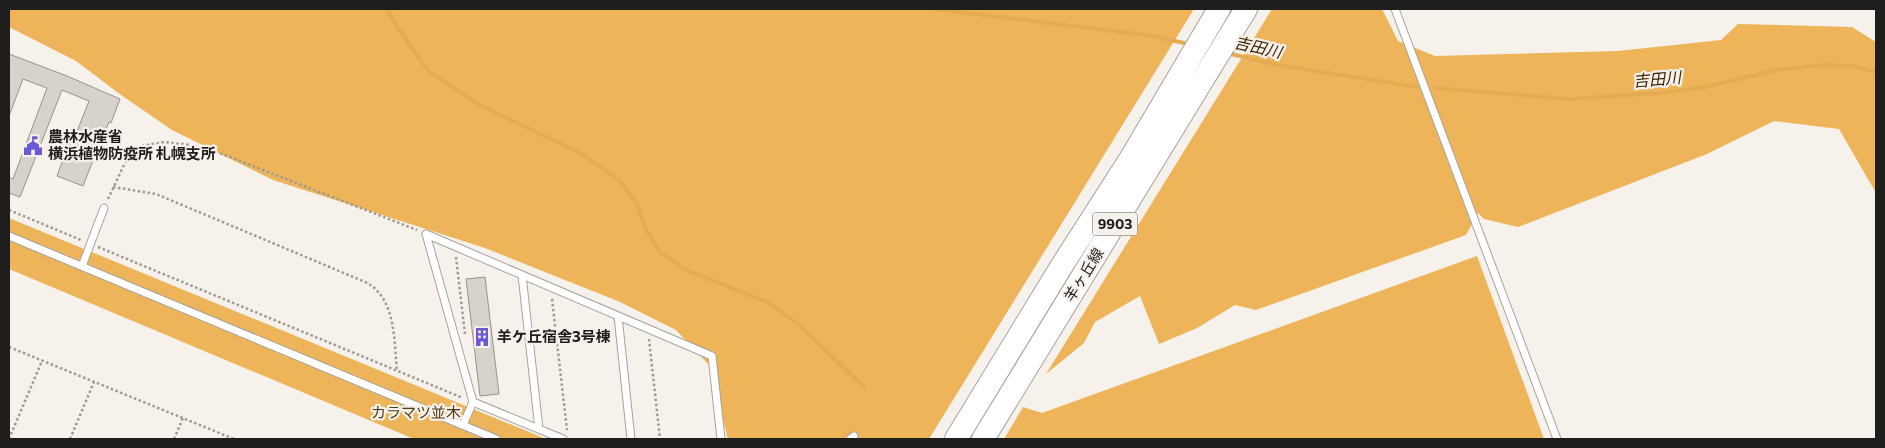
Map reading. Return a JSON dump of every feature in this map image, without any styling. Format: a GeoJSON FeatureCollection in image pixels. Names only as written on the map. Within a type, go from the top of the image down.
{"type":"FeatureCollection","features":[{"type":"Feature","properties":{"kind":"main road","name":"羊ヶ丘線"},"geometry":{"type":"LineString","coordinates":[[956,439],[1129,160],[1219,9]]}},
{"type":"Feature","properties":{"kind":"main road","name":"羊ヶ丘線"},"geometry":{"type":"LineString","coordinates":[[983,439],[1246,9]]}},
{"type":"Feature","properties":{"kind":"lane"},"geometry":{"type":"LineString","coordinates":[[1396,9],[1557,439]]}},
{"type":"Feature","properties":{"kind":"lane"},"geometry":{"type":"LineString","coordinates":[[82,266],[104,208]]}},
{"type":"Feature","properties":{"kind":"lane"},"geometry":{"type":"LineString","coordinates":[[426,234],[712,356],[721,439]]}},
{"type":"Feature","properties":{"kind":"lane"},"geometry":{"type":"LineString","coordinates":[[426,234],[473,402],[463,425]]}},
{"type":"Feature","properties":{"kind":"lane"},"geometry":{"type":"LineString","coordinates":[[9,236],[496,439]]}},
{"type":"Feature","properties":{"kind":"lane"},"geometry":{"type":"LineString","coordinates":[[522,275],[539,429]]}},
{"type":"Feature","properties":{"kind":"lane"},"geometry":{"type":"LineString","coordinates":[[618,316],[631,439]]}},
{"type":"Feature","properties":{"kind":"lane"},"geometry":{"type":"LineString","coordinates":[[473,402],[563,439]]}},
{"type":"Feature","properties":{"kind":"path"},"geometry":{"type":"LineString","coordinates":[[104,208],[113,187],[136,147],[164,142],[190,145],[222,154],[426,234]]}},
{"type":"Feature","properties":{"kind":"path"},"geometry":{"type":"LineString","coordinates":[[113,187],[156,194],[371,286],[383,298],[390,313],[397,370]]}},
{"type":"Feature","properties":{"kind":"path"},"geometry":{"type":"LineString","coordinates":[[9,210],[473,402]]}},
{"type":"Feature","properties":{"kind":"path"},"geometry":{"type":"LineString","coordinates":[[455,247],[465,334]]}},
{"type":"Feature","properties":{"kind":"path"},"geometry":{"type":"LineString","coordinates":[[551,287],[568,439]]}},
{"type":"Feature","properties":{"kind":"path"},"geometry":{"type":"LineString","coordinates":[[648,329],[660,439]]}},
{"type":"Feature","properties":{"kind":"path"},"geometry":{"type":"LineString","coordinates":[[9,348],[234,439]]}},
{"type":"Feature","properties":{"kind":"path"},"geometry":{"type":"LineString","coordinates":[[9,439],[42,361]]}},
{"type":"Feature","properties":{"kind":"path"},"geometry":{"type":"LineString","coordinates":[[70,439],[94,382]]}},
{"type":"Feature","properties":{"kind":"path"},"geometry":{"type":"LineString","coordinates":[[174,439],[183,418]]}},
{"type":"Feature","properties":{"kind":"green space"},"geometry":{"type":"Polygon","coordinates":[[[9,9],[1194,9],[929,439],[728,439],[709,365],[676,330],[620,302],[485,248],[273,180],[172,130],[76,61],[9,27],[9,9]]]}},
{"type":"Feature","properties":{"kind":"green space"},"geometry":{"type":"Polygon","coordinates":[[[1272,9],[1382,9],[1398,41],[1435,56],[1618,51],[1721,40],[1738,24],[1852,27],[1876,42],[1876,193],[1839,129],[1774,121],[1707,154],[1518,227],[1484,219],[1478,213],[1466,235],[1256,310],[1235,305],[1197,328],[1159,344],[1140,296],[1095,322],[1084,343],[1046,374],[1272,9]]]}},
{"type":"Feature","properties":{"kind":"green space","name":"カラマツ並木"},"geometry":{"type":"Polygon","coordinates":[[[9,218],[546,439],[414,439],[9,269],[9,218]]]}},
{"type":"Feature","properties":{"kind":"green space"},"geometry":{"type":"Polygon","coordinates":[[[1477,256],[1544,439],[1004,439],[1023,407],[1042,413],[1477,256]]]}},
{"type":"Feature","properties":{"kind":"building"},"geometry":{"type":"Polygon","coordinates":[[[9,54],[120,99],[83,186],[57,176],[73,133],[76,134],[89,101],[62,90],[20,197],[9,193],[9,177],[13,179],[47,88],[23,79],[9,116],[9,54]]]}},
{"type":"Feature","properties":{"kind":"building","name":"羊ケ丘宿舎3号棟"},"geometry":{"type":"Polygon","coordinates":[[[485,277],[499,394],[480,396],[466,279],[485,277]]]}},
{"type":"Feature","properties":{"kind":"waterway"},"geometry":{"type":"LineString","coordinates":[[387,9],[412,49],[429,71],[476,103],[584,155],[622,183],[637,204],[646,230],[660,252],[684,269],[769,303],[799,325],[864,387]]}},
{"type":"Feature","properties":{"kind":"waterway","name":"吉田川"},"geometry":{"type":"LineString","coordinates":[[934,9],[1147,35],[1184,43]]}},
{"type":"Feature","properties":{"kind":"waterway","name":"吉田川"},"geometry":{"type":"LineString","coordinates":[[1227,53],[1278,65],[1417,87]]}},
{"type":"Feature","properties":{"kind":"waterway","name":"吉田川"},"geometry":{"type":"LineString","coordinates":[[1436,88],[1569,99],[1661,93],[1706,87],[1776,70],[1825,65],[1854,66],[1876,72]]}},
{"type":"Feature","properties":{"kind":"place","name":"農林水産省 横浜植物防疫所 札幌支所"},"geometry":{"type":"Point","coordinates":[33,146]}},
{"type":"Feature","properties":{"kind":"place","name":"羊ケ丘宿舎3号棟"},"geometry":{"type":"Point","coordinates":[482,337]}}]}
